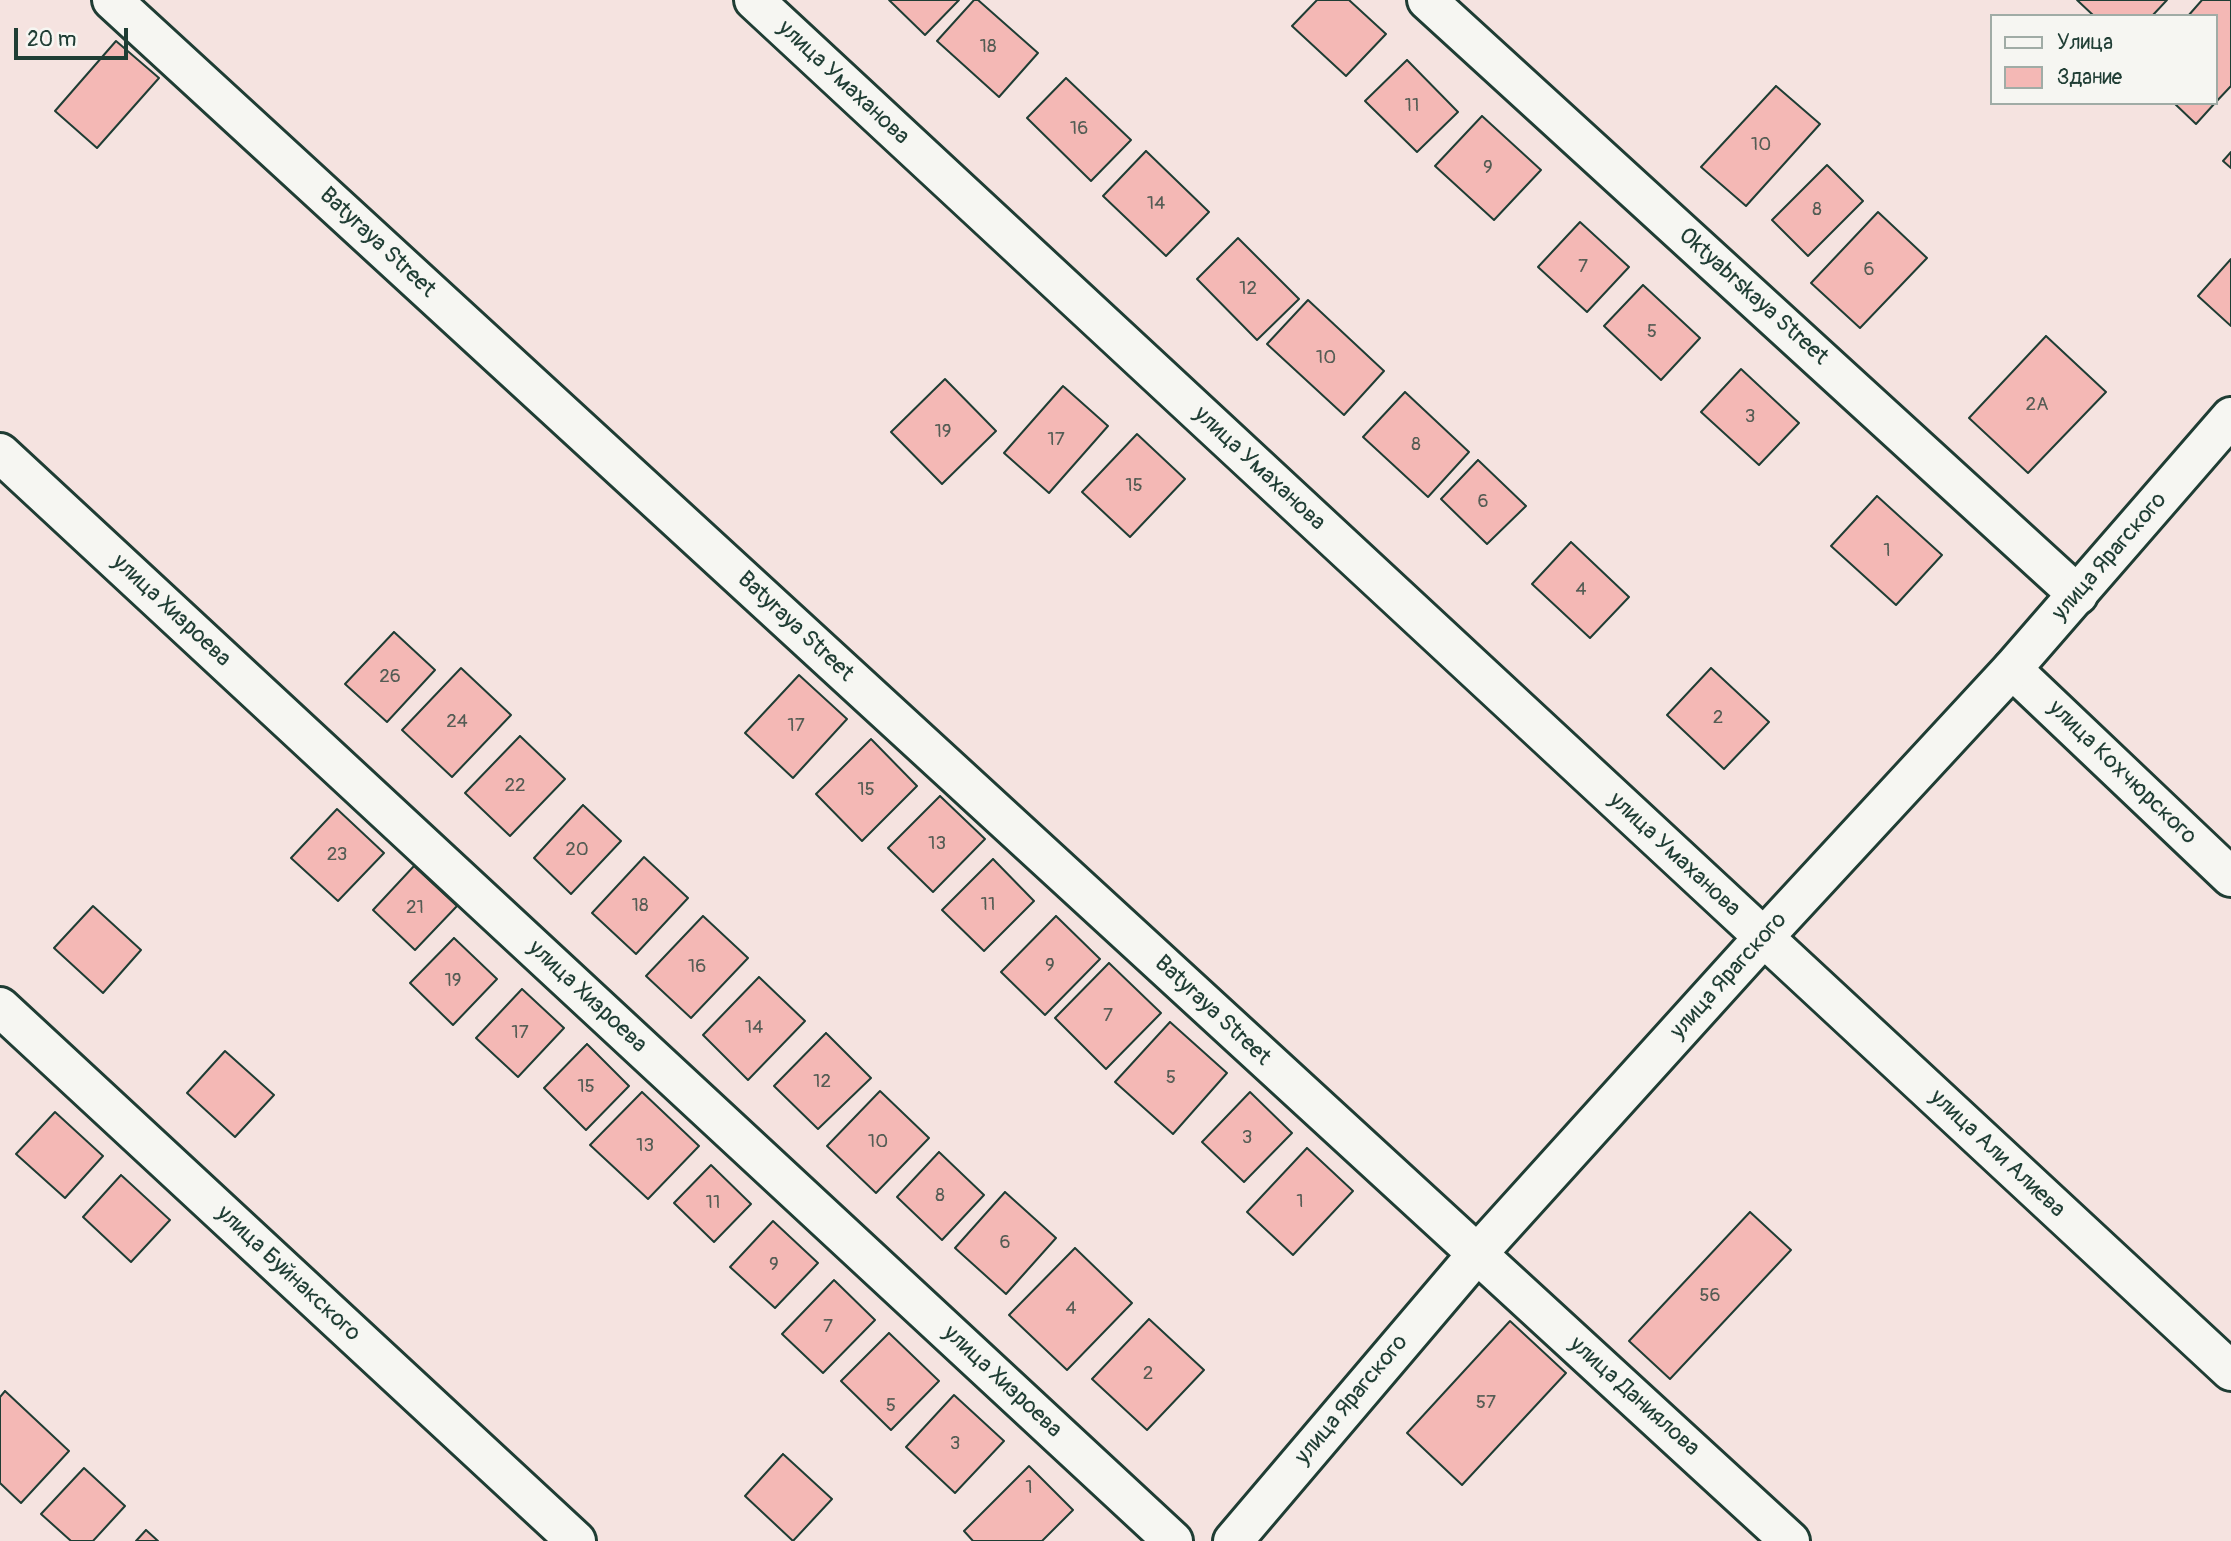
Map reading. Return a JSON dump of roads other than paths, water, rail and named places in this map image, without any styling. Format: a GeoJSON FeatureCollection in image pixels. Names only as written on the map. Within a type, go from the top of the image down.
{"type":"FeatureCollection","features":[{"type":"Feature","properties":{"kind":"street","name":"Batyraya Street"},"geometry":{"type":"LineString","coordinates":[[113,0],[1477,1254]]}},
{"type":"Feature","properties":{"kind":"street","name":"улица Умаханова"},"geometry":{"type":"LineString","coordinates":[[754,0],[1763,938]]}},
{"type":"Feature","properties":{"kind":"street","name":"Oktyabrskaya Street"},"geometry":{"type":"LineString","coordinates":[[1427,0],[2078,594]]}},
{"type":"Feature","properties":{"kind":"street","name":"улица Ярагского"},"geometry":{"type":"LineString","coordinates":[[1233,1541],[1477,1254],[1763,938],[2012,669],[2231,417]]}},
{"type":"Feature","properties":{"kind":"street","name":"улица Хизроева"},"geometry":{"type":"LineString","coordinates":[[0,453],[1173,1541]]}},
{"type":"Feature","properties":{"kind":"street","name":"улица Кохчюрского"},"geometry":{"type":"LineString","coordinates":[[2012,669],[2231,877]]}},
{"type":"Feature","properties":{"kind":"street","name":"улица Али Алиева"},"geometry":{"type":"LineString","coordinates":[[1763,938],[2231,1371]]}},
{"type":"Feature","properties":{"kind":"street","name":"улица Буйнакского"},"geometry":{"type":"LineString","coordinates":[[0,1007],[576,1541]]}},
{"type":"Feature","properties":{"kind":"street","name":"улица Даниялова"},"geometry":{"type":"LineString","coordinates":[[1477,1254],[1790,1541]]}}]}
